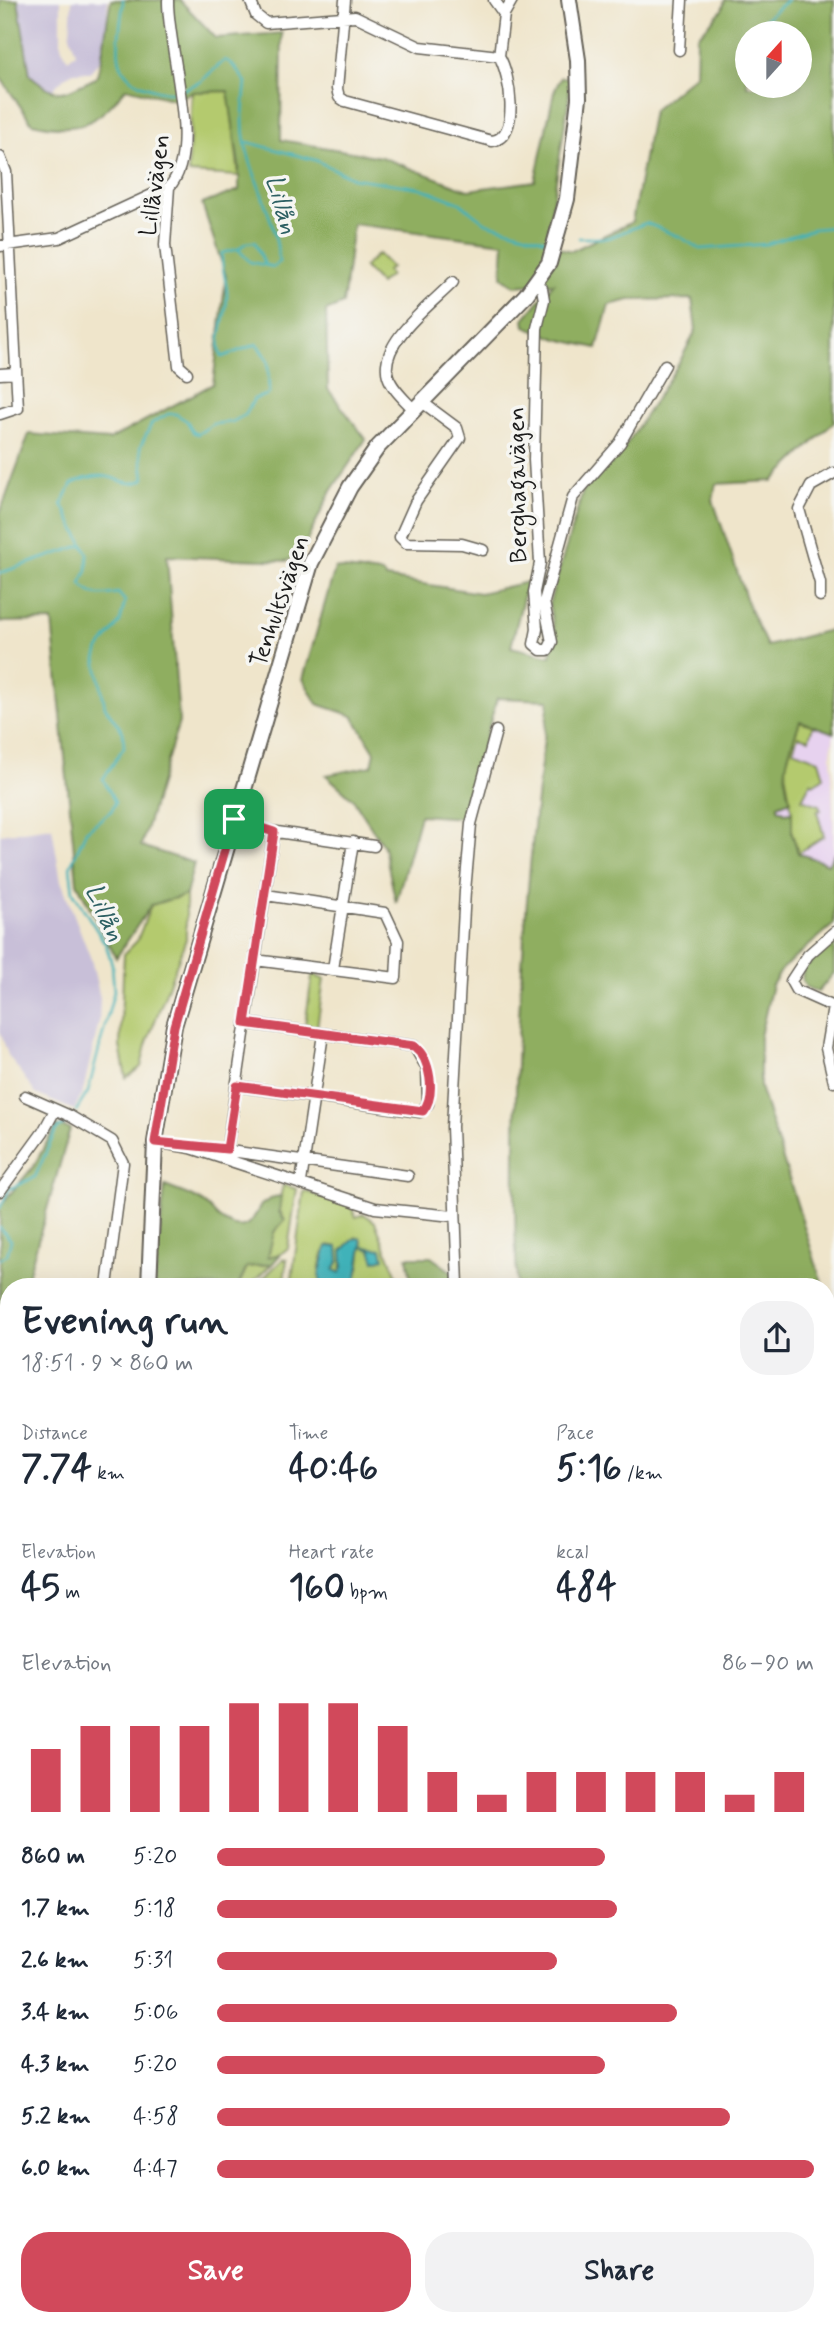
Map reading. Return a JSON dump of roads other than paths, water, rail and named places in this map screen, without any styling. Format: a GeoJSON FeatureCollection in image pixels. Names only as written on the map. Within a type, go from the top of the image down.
{"type":"FeatureCollection","features":[{"type":"Feature","properties":{"kind":"street","name":"Lillåvägen"},"geometry":{"type":"LineString","coordinates":[[167,0],[170,49],[182,104],[181,159],[177,179],[170,187],[165,245],[179,366],[187,373]]}},
{"type":"Feature","properties":{"kind":"street"},"geometry":{"type":"LineString","coordinates":[[250,0],[257,17],[266,23],[277,25],[343,15],[355,16],[420,47],[499,56]]}},
{"type":"Feature","properties":{"kind":"street"},"geometry":{"type":"LineString","coordinates":[[345,0],[339,97],[492,141],[499,140],[504,135],[511,108],[508,71],[499,56],[504,14],[512,0]]}},
{"type":"Feature","properties":{"kind":"street"},"geometry":{"type":"LineString","coordinates":[[494,0],[504,14]]}},
{"type":"Feature","properties":{"kind":"street","name":"Tenhultsvägen"},"geometry":{"type":"LineString","coordinates":[[149,1278],[155,1142],[174,1026],[312,563],[359,473],[378,447],[535,284],[549,263],[559,233],[575,139],[580,75],[569,0]]}},
{"type":"Feature","properties":{"kind":"street"},"geometry":{"type":"LineString","coordinates":[[679,50],[682,0]]}},
{"type":"Feature","properties":{"kind":"street"},"geometry":{"type":"LineString","coordinates":[[0,156],[6,172],[5,245],[18,408],[0,414]]}},
{"type":"Feature","properties":{"kind":"street"},"geometry":{"type":"LineString","coordinates":[[5,245],[59,238],[170,187]]}},
{"type":"Feature","properties":{"kind":"street"},"geometry":{"type":"LineString","coordinates":[[453,282],[396,340],[387,358],[388,378],[418,406],[457,428],[460,438],[416,501],[400,537],[406,543],[462,544],[483,550]]}},
{"type":"Feature","properties":{"kind":"street","name":"Berghagavägen"},"geometry":{"type":"LineString","coordinates":[[535,284],[542,288],[544,300],[537,328],[534,460],[541,563],[534,592],[537,629],[534,644],[539,650],[546,651],[551,645],[544,602],[573,497],[620,443],[665,365]]}},
{"type":"Feature","properties":{"kind":"street"},"geometry":{"type":"LineString","coordinates":[[0,374],[15,373]]}},
{"type":"Feature","properties":{"kind":"street"},"geometry":{"type":"LineString","coordinates":[[820,596],[820,583],[799,509],[811,486],[834,473]]}},
{"type":"Feature","properties":{"kind":"street"},"geometry":{"type":"LineString","coordinates":[[457,1278],[453,1216],[452,1127],[470,838],[479,787],[496,731]]}},
{"type":"Feature","properties":{"kind":"street"},"geometry":{"type":"LineString","coordinates":[[234,819],[274,832],[374,846]]}},
{"type":"Feature","properties":{"kind":"street"},"geometry":{"type":"LineString","coordinates":[[227,1149],[274,832]]}},
{"type":"Feature","properties":{"kind":"street"},"geometry":{"type":"LineString","coordinates":[[333,969],[353,842]]}},
{"type":"Feature","properties":{"kind":"street"},"geometry":{"type":"LineString","coordinates":[[255,960],[396,978],[398,941],[386,914],[266,895]]}},
{"type":"Feature","properties":{"kind":"street"},"geometry":{"type":"LineString","coordinates":[[834,932],[808,955],[791,981],[796,990],[833,1007],[827,1048],[834,1082]]}},
{"type":"Feature","properties":{"kind":"street"},"geometry":{"type":"LineString","coordinates":[[237,1086],[420,1112],[428,1104],[428,1068],[415,1047],[245,1023]]}},
{"type":"Feature","properties":{"kind":"street"},"geometry":{"type":"LineString","coordinates":[[301,1182],[323,1034]]}},
{"type":"Feature","properties":{"kind":"street"},"geometry":{"type":"LineString","coordinates":[[25,1096],[112,1140],[123,1163],[108,1278]]}},
{"type":"Feature","properties":{"kind":"street"},"geometry":{"type":"LineString","coordinates":[[0,1191],[43,1132],[55,1110]]}},
{"type":"Feature","properties":{"kind":"street"},"geometry":{"type":"LineString","coordinates":[[155,1142],[227,1149],[408,1176]]}},
{"type":"Feature","properties":{"kind":"street"},"geometry":{"type":"LineString","coordinates":[[191,1147],[375,1208],[453,1216]]}},
{"type":"Feature","properties":{"kind":"water"},"geometry":{"type":"Polygon","coordinates":[[[361,1238],[363,1246],[357,1278],[320,1278],[327,1246],[338,1247],[339,1260],[334,1270],[340,1273],[343,1267],[342,1251],[353,1239],[361,1238]]]}},
{"type":"Feature","properties":{"kind":"water"},"geometry":{"type":"Polygon","coordinates":[[[365,1247],[382,1249],[384,1258],[375,1261],[371,1250],[365,1247]]]}},
{"type":"Feature","properties":{"kind":"waterway","name":"Lillån"},"geometry":{"type":"LineString","coordinates":[[123,0],[118,49],[123,70],[142,85],[175,92]]}},
{"type":"Feature","properties":{"kind":"waterway"},"geometry":{"type":"LineString","coordinates":[[763,21],[787,0]]}},
{"type":"Feature","properties":{"kind":"waterway","name":"Lillån"},"geometry":{"type":"LineString","coordinates":[[76,1111],[88,1092],[114,991],[112,964],[106,945],[73,892],[70,867],[86,831],[112,810],[115,802],[103,779],[124,747],[123,732],[105,707],[96,659],[99,649],[120,622],[125,601],[118,593],[98,595],[81,584],[87,570],[88,554],[62,504],[72,484],[85,478],[106,476],[127,483],[144,479],[140,447],[152,423],[168,414],[176,414],[187,421],[193,432],[198,434],[213,424],[232,422],[245,415],[254,399],[269,394],[268,361],[257,344],[222,357],[219,344],[227,297],[222,253],[238,249],[250,262],[274,267],[279,262],[274,231],[245,142],[243,119],[246,82],[231,63],[225,60],[200,82],[182,90]]}},
{"type":"Feature","properties":{"kind":"waterway"},"geometry":{"type":"LineString","coordinates":[[247,142],[315,160],[353,178],[421,188],[460,203],[486,223],[546,240]]}},
{"type":"Feature","properties":{"kind":"waterway"},"geometry":{"type":"LineString","coordinates":[[579,238],[608,238],[646,223],[680,237],[700,249],[767,244],[813,229],[834,227]]}},
{"type":"Feature","properties":{"kind":"waterway"},"geometry":{"type":"LineString","coordinates":[[238,249],[246,243],[255,242],[264,263]]}},
{"type":"Feature","properties":{"kind":"waterway"},"geometry":{"type":"LineString","coordinates":[[0,573],[83,545]]}},
{"type":"Feature","properties":{"kind":"waterway","name":"Lillån"},"geometry":{"type":"LineString","coordinates":[[0,1208],[9,1189],[35,1177],[56,1130],[69,1121]]}},
{"type":"Feature","properties":{"kind":"waterway","name":"Lillån"},"geometry":{"type":"LineString","coordinates":[[0,1228],[11,1240],[7,1255],[0,1259]]}}]}
